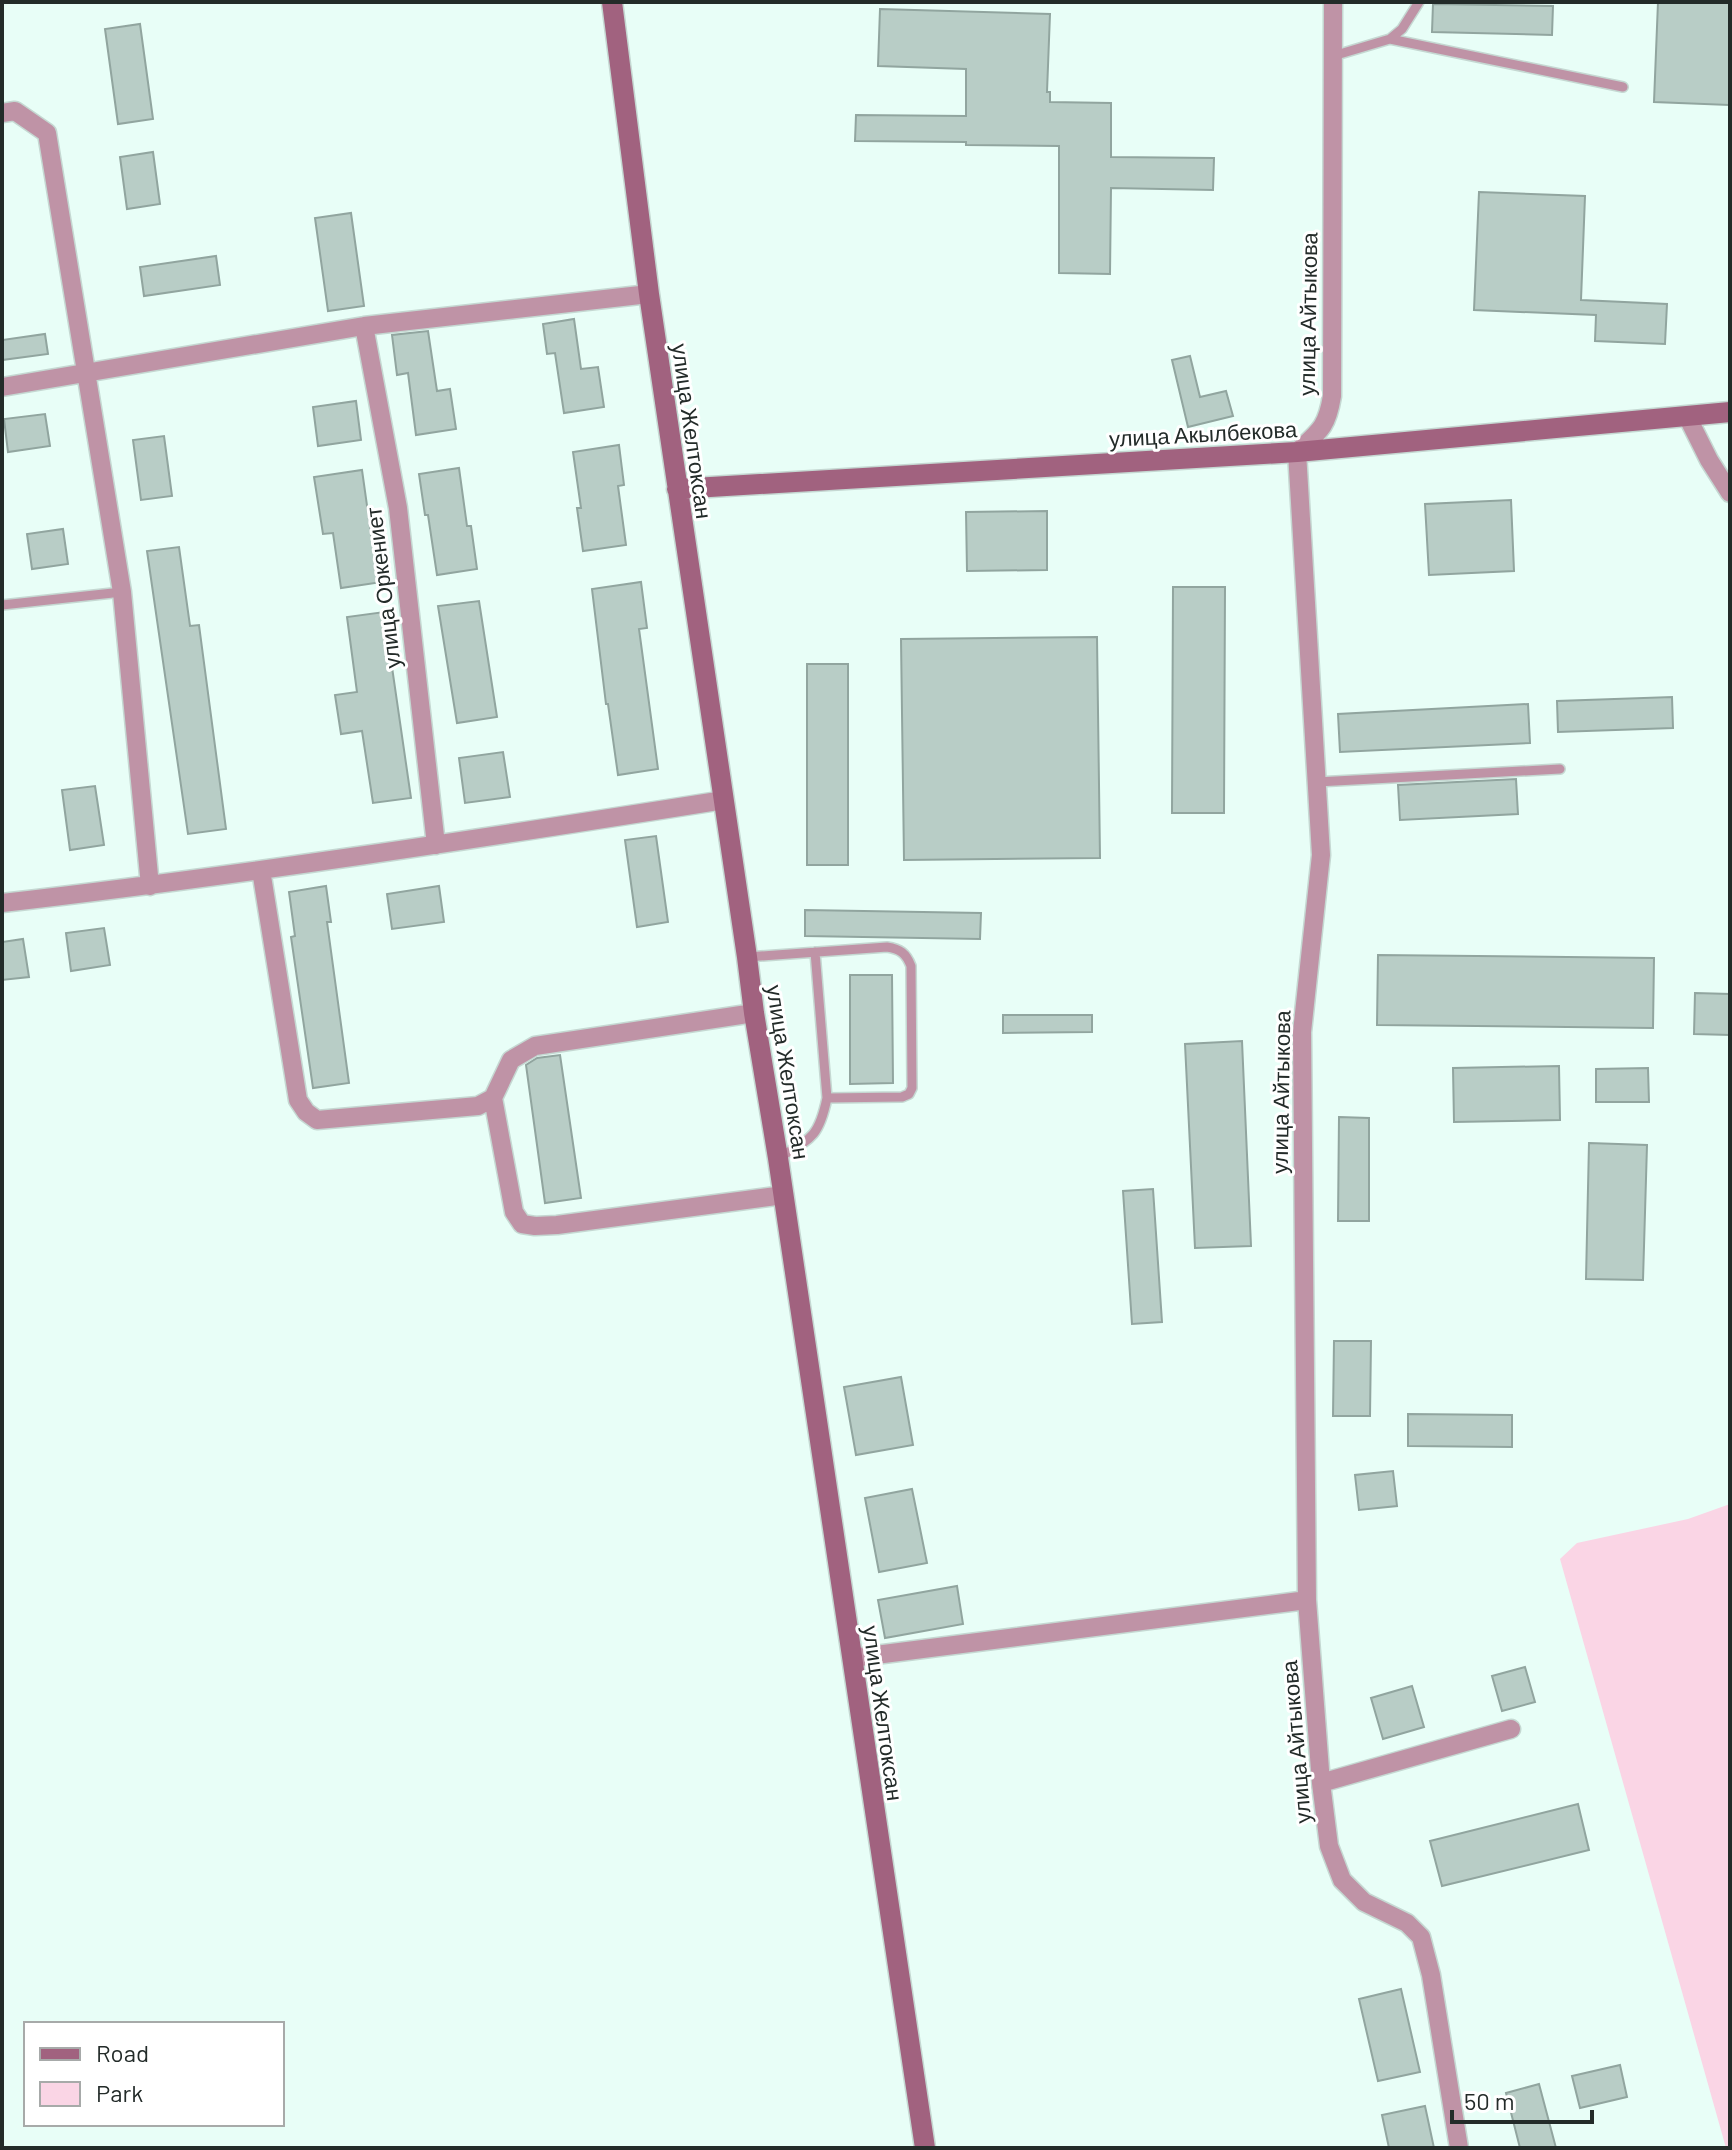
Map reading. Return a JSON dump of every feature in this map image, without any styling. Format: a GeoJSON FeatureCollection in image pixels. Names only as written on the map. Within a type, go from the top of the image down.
{"type":"FeatureCollection","features":[{"type":"Feature","properties":{"kind":"street","name":"улица Желтоксан"},"geometry":{"type":"LineString","coordinates":[[612,2],[677,489],[925,2148]]}},
{"type":"Feature","properties":{"kind":"street","name":"улица Айтыкова"},"geometry":{"type":"LineString","coordinates":[[1333,2],[1332,396],[1329,417],[1318,433],[1297,452],[1321,855],[1302,1032],[1307,1600],[1329,1846],[1342,1880],[1364,1902],[1407,1923],[1421,1937],[1431,1975],[1459,2148]]}},
{"type":"Feature","properties":{"kind":"street"},"geometry":{"type":"LineString","coordinates":[[2,113],[15,111],[47,133],[122,592],[150,886]]}},
{"type":"Feature","properties":{"kind":"street"},"geometry":{"type":"LineString","coordinates":[[2,387],[364,326],[649,294]]}},
{"type":"Feature","properties":{"kind":"street","name":"улица Оркениет"},"geometry":{"type":"LineString","coordinates":[[364,326],[398,508],[436,845]]}},
{"type":"Feature","properties":{"kind":"street","name":"улица Акылбекова"},"geometry":{"type":"LineString","coordinates":[[677,489],[1297,452],[1730,412]]}},
{"type":"Feature","properties":{"kind":"street"},"geometry":{"type":"LineString","coordinates":[[1687,416],[1730,493]]}},
{"type":"Feature","properties":{"kind":"street"},"geometry":{"type":"LineString","coordinates":[[2,903],[150,886],[724,800]]}},
{"type":"Feature","properties":{"kind":"street"},"geometry":{"type":"LineString","coordinates":[[261,870],[298,1100],[306,1112],[317,1120],[332,1119],[466,1108],[493,1098]]}},
{"type":"Feature","properties":{"kind":"street"},"geometry":{"type":"LineString","coordinates":[[754,1013],[535,1046],[511,1060],[493,1098],[514,1212],[522,1224],[557,1225],[784,1195]]}},
{"type":"Feature","properties":{"kind":"street"},"geometry":{"type":"LineString","coordinates":[[852,1658],[1307,1600]]}},
{"type":"Feature","properties":{"kind":"street"},"geometry":{"type":"LineString","coordinates":[[1321,1783],[1511,1729]]}},
{"type":"Feature","properties":{"kind":"lane"},"geometry":{"type":"LineString","coordinates":[[1333,56],[1390,39],[1402,29],[1419,2]]}},
{"type":"Feature","properties":{"kind":"lane"},"geometry":{"type":"LineString","coordinates":[[1390,39],[1623,87]]}},
{"type":"Feature","properties":{"kind":"lane"},"geometry":{"type":"LineString","coordinates":[[2,605],[122,592]]}},
{"type":"Feature","properties":{"kind":"lane"},"geometry":{"type":"LineString","coordinates":[[1317,782],[1560,769]]}},
{"type":"Feature","properties":{"kind":"lane"},"geometry":{"type":"LineString","coordinates":[[747,957],[887,947],[897,948],[906,955],[911,966],[912,1088],[909,1094],[902,1097],[827,1098]]}},
{"type":"Feature","properties":{"kind":"lane"},"geometry":{"type":"LineString","coordinates":[[778,1158],[810,1140],[821,1122],[827,1098],[815,952]]}},
{"type":"Feature","properties":{"kind":"green space"},"geometry":{"type":"Polygon","coordinates":[[[1730,1504],[1730,2148],[1726,2148],[1560,1559],[1577,1543],[1688,1519],[1730,1504]]]}},
{"type":"Feature","properties":{"kind":"building"},"geometry":{"type":"Polygon","coordinates":[[[1658,2],[1730,2],[1729,105],[1654,102],[1658,2]]]}},
{"type":"Feature","properties":{"kind":"building"},"geometry":{"type":"Polygon","coordinates":[[[1433,4],[1553,6],[1552,35],[1432,32],[1433,4]]]}},
{"type":"Feature","properties":{"kind":"building"},"geometry":{"type":"Polygon","coordinates":[[[880,9],[1050,14],[1047,92],[1050,92],[1050,102],[1111,103],[1111,157],[1214,158],[1213,190],[1111,188],[1110,274],[1059,273],[1059,146],[855,141],[856,115],[966,116],[966,69],[878,66],[880,9]]]}},
{"type":"Feature","properties":{"kind":"building"},"geometry":{"type":"Polygon","coordinates":[[[140,24],[153,119],[118,124],[105,29],[140,24]]]}},
{"type":"Feature","properties":{"kind":"building"},"geometry":{"type":"Polygon","coordinates":[[[153,152],[160,204],[127,209],[120,157],[153,152]]]}},
{"type":"Feature","properties":{"kind":"building"},"geometry":{"type":"Polygon","coordinates":[[[1479,192],[1585,196],[1581,300],[1667,304],[1665,344],[1595,341],[1596,315],[1474,310],[1479,192]]]}},
{"type":"Feature","properties":{"kind":"building"},"geometry":{"type":"Polygon","coordinates":[[[351,213],[364,306],[328,311],[315,218],[351,213]]]}},
{"type":"Feature","properties":{"kind":"building"},"geometry":{"type":"Polygon","coordinates":[[[216,256],[220,285],[144,296],[140,267],[216,256]]]}},
{"type":"Feature","properties":{"kind":"building"},"geometry":{"type":"Polygon","coordinates":[[[574,319],[581,369],[598,367],[604,407],[564,413],[555,353],[547,354],[543,324],[574,319]]]}},
{"type":"Feature","properties":{"kind":"building"},"geometry":{"type":"Polygon","coordinates":[[[428,331],[437,391],[450,389],[456,429],[416,435],[408,373],[397,375],[392,335],[428,331]]]}},
{"type":"Feature","properties":{"kind":"building"},"geometry":{"type":"Polygon","coordinates":[[[45,334],[48,354],[2,360],[2,340],[45,334]]]}},
{"type":"Feature","properties":{"kind":"building"},"geometry":{"type":"Polygon","coordinates":[[[1190,356],[1200,397],[1226,391],[1233,416],[1188,427],[1172,360],[1190,356]]]}},
{"type":"Feature","properties":{"kind":"building"},"geometry":{"type":"Polygon","coordinates":[[[356,401],[361,440],[318,446],[313,407],[356,401]]]}},
{"type":"Feature","properties":{"kind":"building"},"geometry":{"type":"Polygon","coordinates":[[[45,414],[50,446],[8,452],[4,419],[45,414]]]}},
{"type":"Feature","properties":{"kind":"building"},"geometry":{"type":"Polygon","coordinates":[[[164,436],[172,496],[141,500],[133,440],[164,436]]]}},
{"type":"Feature","properties":{"kind":"building"},"geometry":{"type":"Polygon","coordinates":[[[619,445],[624,485],[618,486],[626,545],[583,551],[573,452],[619,445]]]}},
{"type":"Feature","properties":{"kind":"building"},"geometry":{"type":"Polygon","coordinates":[[[459,468],[477,569],[437,575],[419,474],[459,468]]]}},
{"type":"Feature","properties":{"kind":"building"},"geometry":{"type":"Polygon","coordinates":[[[362,470],[372,541],[376,540],[382,582],[341,588],[333,533],[323,534],[314,477],[362,470]]]}},
{"type":"Feature","properties":{"kind":"building"},"geometry":{"type":"Polygon","coordinates":[[[1511,500],[1514,571],[1429,575],[1425,504],[1511,500]]]}},
{"type":"Feature","properties":{"kind":"building"},"geometry":{"type":"Polygon","coordinates":[[[1047,511],[1047,570],[967,571],[966,512],[1047,511]]]}},
{"type":"Feature","properties":{"kind":"building"},"geometry":{"type":"Polygon","coordinates":[[[63,529],[68,564],[32,569],[27,534],[63,529]]]}},
{"type":"Feature","properties":{"kind":"building"},"geometry":{"type":"Polygon","coordinates":[[[179,547],[190,626],[199,625],[226,829],[188,834],[147,551],[179,547]]]}},
{"type":"Feature","properties":{"kind":"building"},"geometry":{"type":"Polygon","coordinates":[[[641,582],[647,628],[639,629],[658,769],[618,775],[592,589],[641,582]]]}},
{"type":"Feature","properties":{"kind":"building"},"geometry":{"type":"Polygon","coordinates":[[[1173,587],[1225,587],[1224,813],[1172,813],[1173,587]]]}},
{"type":"Feature","properties":{"kind":"building"},"geometry":{"type":"Polygon","coordinates":[[[479,601],[497,717],[457,723],[438,606],[479,601]]]}},
{"type":"Feature","properties":{"kind":"building"},"geometry":{"type":"Polygon","coordinates":[[[384,612],[411,798],[373,803],[362,731],[341,734],[335,695],[357,692],[347,617],[384,612]]]}},
{"type":"Feature","properties":{"kind":"building"},"geometry":{"type":"Polygon","coordinates":[[[1097,637],[1100,858],[904,860],[901,639],[1097,637]]]}},
{"type":"Feature","properties":{"kind":"building"},"geometry":{"type":"Polygon","coordinates":[[[807,664],[848,664],[848,865],[807,865],[807,664]]]}},
{"type":"Feature","properties":{"kind":"building"},"geometry":{"type":"Polygon","coordinates":[[[1672,697],[1673,728],[1558,732],[1557,701],[1672,697]]]}},
{"type":"Feature","properties":{"kind":"building"},"geometry":{"type":"Polygon","coordinates":[[[1528,704],[1530,743],[1340,752],[1338,714],[1528,704]]]}},
{"type":"Feature","properties":{"kind":"building"},"geometry":{"type":"Polygon","coordinates":[[[503,752],[510,797],[465,803],[459,758],[503,752]]]}},
{"type":"Feature","properties":{"kind":"building"},"geometry":{"type":"Polygon","coordinates":[[[1516,779],[1518,814],[1400,820],[1398,785],[1516,779]]]}},
{"type":"Feature","properties":{"kind":"building"},"geometry":{"type":"Polygon","coordinates":[[[95,786],[104,845],[70,850],[62,790],[95,786]]]}},
{"type":"Feature","properties":{"kind":"building"},"geometry":{"type":"Polygon","coordinates":[[[656,836],[668,922],[637,927],[625,840],[656,836]]]}},
{"type":"Feature","properties":{"kind":"building"},"geometry":{"type":"Polygon","coordinates":[[[326,886],[331,922],[327,922],[349,1083],[313,1088],[291,937],[295,936],[289,892],[326,886]]]}},
{"type":"Feature","properties":{"kind":"building"},"geometry":{"type":"Polygon","coordinates":[[[439,886],[444,922],[392,929],[387,894],[439,886]]]}},
{"type":"Feature","properties":{"kind":"building"},"geometry":{"type":"Polygon","coordinates":[[[805,910],[981,913],[980,939],[805,936],[805,910]]]}},
{"type":"Feature","properties":{"kind":"building"},"geometry":{"type":"Polygon","coordinates":[[[104,928],[110,965],[71,971],[66,933],[104,928]]]}},
{"type":"Feature","properties":{"kind":"building"},"geometry":{"type":"Polygon","coordinates":[[[23,939],[29,977],[2,980],[2,942],[23,939]]]}},
{"type":"Feature","properties":{"kind":"building"},"geometry":{"type":"Polygon","coordinates":[[[1378,955],[1654,958],[1653,1028],[1377,1025],[1378,955]]]}},
{"type":"Feature","properties":{"kind":"building"},"geometry":{"type":"Polygon","coordinates":[[[850,975],[892,975],[893,1083],[850,1084],[850,975]]]}},
{"type":"Feature","properties":{"kind":"building"},"geometry":{"type":"Polygon","coordinates":[[[1695,993],[1730,994],[1730,1035],[1694,1034],[1695,993]]]}},
{"type":"Feature","properties":{"kind":"building"},"geometry":{"type":"Polygon","coordinates":[[[1003,1015],[1092,1015],[1092,1032],[1003,1033],[1003,1015]]]}},
{"type":"Feature","properties":{"kind":"building"},"geometry":{"type":"Polygon","coordinates":[[[1242,1041],[1251,1246],[1195,1248],[1185,1044],[1242,1041]]]}},
{"type":"Feature","properties":{"kind":"building"},"geometry":{"type":"Polygon","coordinates":[[[560,1055],[581,1198],[545,1203],[526,1065],[537,1058],[560,1055]]]}},
{"type":"Feature","properties":{"kind":"building"},"geometry":{"type":"Polygon","coordinates":[[[1559,1066],[1560,1120],[1454,1122],[1453,1068],[1559,1066]]]}},
{"type":"Feature","properties":{"kind":"building"},"geometry":{"type":"Polygon","coordinates":[[[1648,1068],[1649,1102],[1596,1102],[1596,1069],[1648,1068]]]}},
{"type":"Feature","properties":{"kind":"building"},"geometry":{"type":"Polygon","coordinates":[[[1339,1117],[1369,1118],[1369,1221],[1338,1221],[1339,1117]]]}},
{"type":"Feature","properties":{"kind":"building"},"geometry":{"type":"Polygon","coordinates":[[[1589,1143],[1647,1145],[1643,1280],[1586,1279],[1589,1143]]]}},
{"type":"Feature","properties":{"kind":"building"},"geometry":{"type":"Polygon","coordinates":[[[1153,1189],[1162,1322],[1132,1324],[1123,1191],[1153,1189]]]}},
{"type":"Feature","properties":{"kind":"building"},"geometry":{"type":"Polygon","coordinates":[[[1334,1341],[1371,1341],[1370,1416],[1333,1416],[1334,1341]]]}},
{"type":"Feature","properties":{"kind":"building"},"geometry":{"type":"Polygon","coordinates":[[[901,1377],[913,1445],[856,1455],[844,1387],[901,1377]]]}},
{"type":"Feature","properties":{"kind":"building"},"geometry":{"type":"Polygon","coordinates":[[[1408,1414],[1512,1415],[1512,1447],[1408,1446],[1408,1414]]]}},
{"type":"Feature","properties":{"kind":"building"},"geometry":{"type":"Polygon","coordinates":[[[1393,1471],[1397,1506],[1359,1510],[1355,1475],[1393,1471]]]}},
{"type":"Feature","properties":{"kind":"building"},"geometry":{"type":"Polygon","coordinates":[[[912,1489],[927,1563],[879,1572],[865,1498],[912,1489]]]}},
{"type":"Feature","properties":{"kind":"building"},"geometry":{"type":"Polygon","coordinates":[[[957,1586],[963,1624],[885,1638],[878,1600],[957,1586]]]}},
{"type":"Feature","properties":{"kind":"building"},"geometry":{"type":"Polygon","coordinates":[[[1525,1667],[1535,1702],[1502,1711],[1492,1676],[1525,1667]]]}},
{"type":"Feature","properties":{"kind":"building"},"geometry":{"type":"Polygon","coordinates":[[[1412,1686],[1424,1727],[1383,1739],[1371,1698],[1412,1686]]]}},
{"type":"Feature","properties":{"kind":"building"},"geometry":{"type":"Polygon","coordinates":[[[1578,1804],[1589,1850],[1442,1886],[1430,1841],[1578,1804]]]}},
{"type":"Feature","properties":{"kind":"building"},"geometry":{"type":"Polygon","coordinates":[[[1401,1989],[1420,2072],[1378,2081],[1359,1999],[1401,1989]]]}},
{"type":"Feature","properties":{"kind":"building"},"geometry":{"type":"Polygon","coordinates":[[[1620,2065],[1627,2097],[1580,2108],[1572,2076],[1620,2065]]]}},
{"type":"Feature","properties":{"kind":"building"},"geometry":{"type":"Polygon","coordinates":[[[1539,2084],[1556,2148],[1520,2148],[1506,2093],[1539,2084]]]}},
{"type":"Feature","properties":{"kind":"building"},"geometry":{"type":"Polygon","coordinates":[[[1425,2106],[1434,2148],[1389,2148],[1382,2115],[1425,2106]]]}}]}
